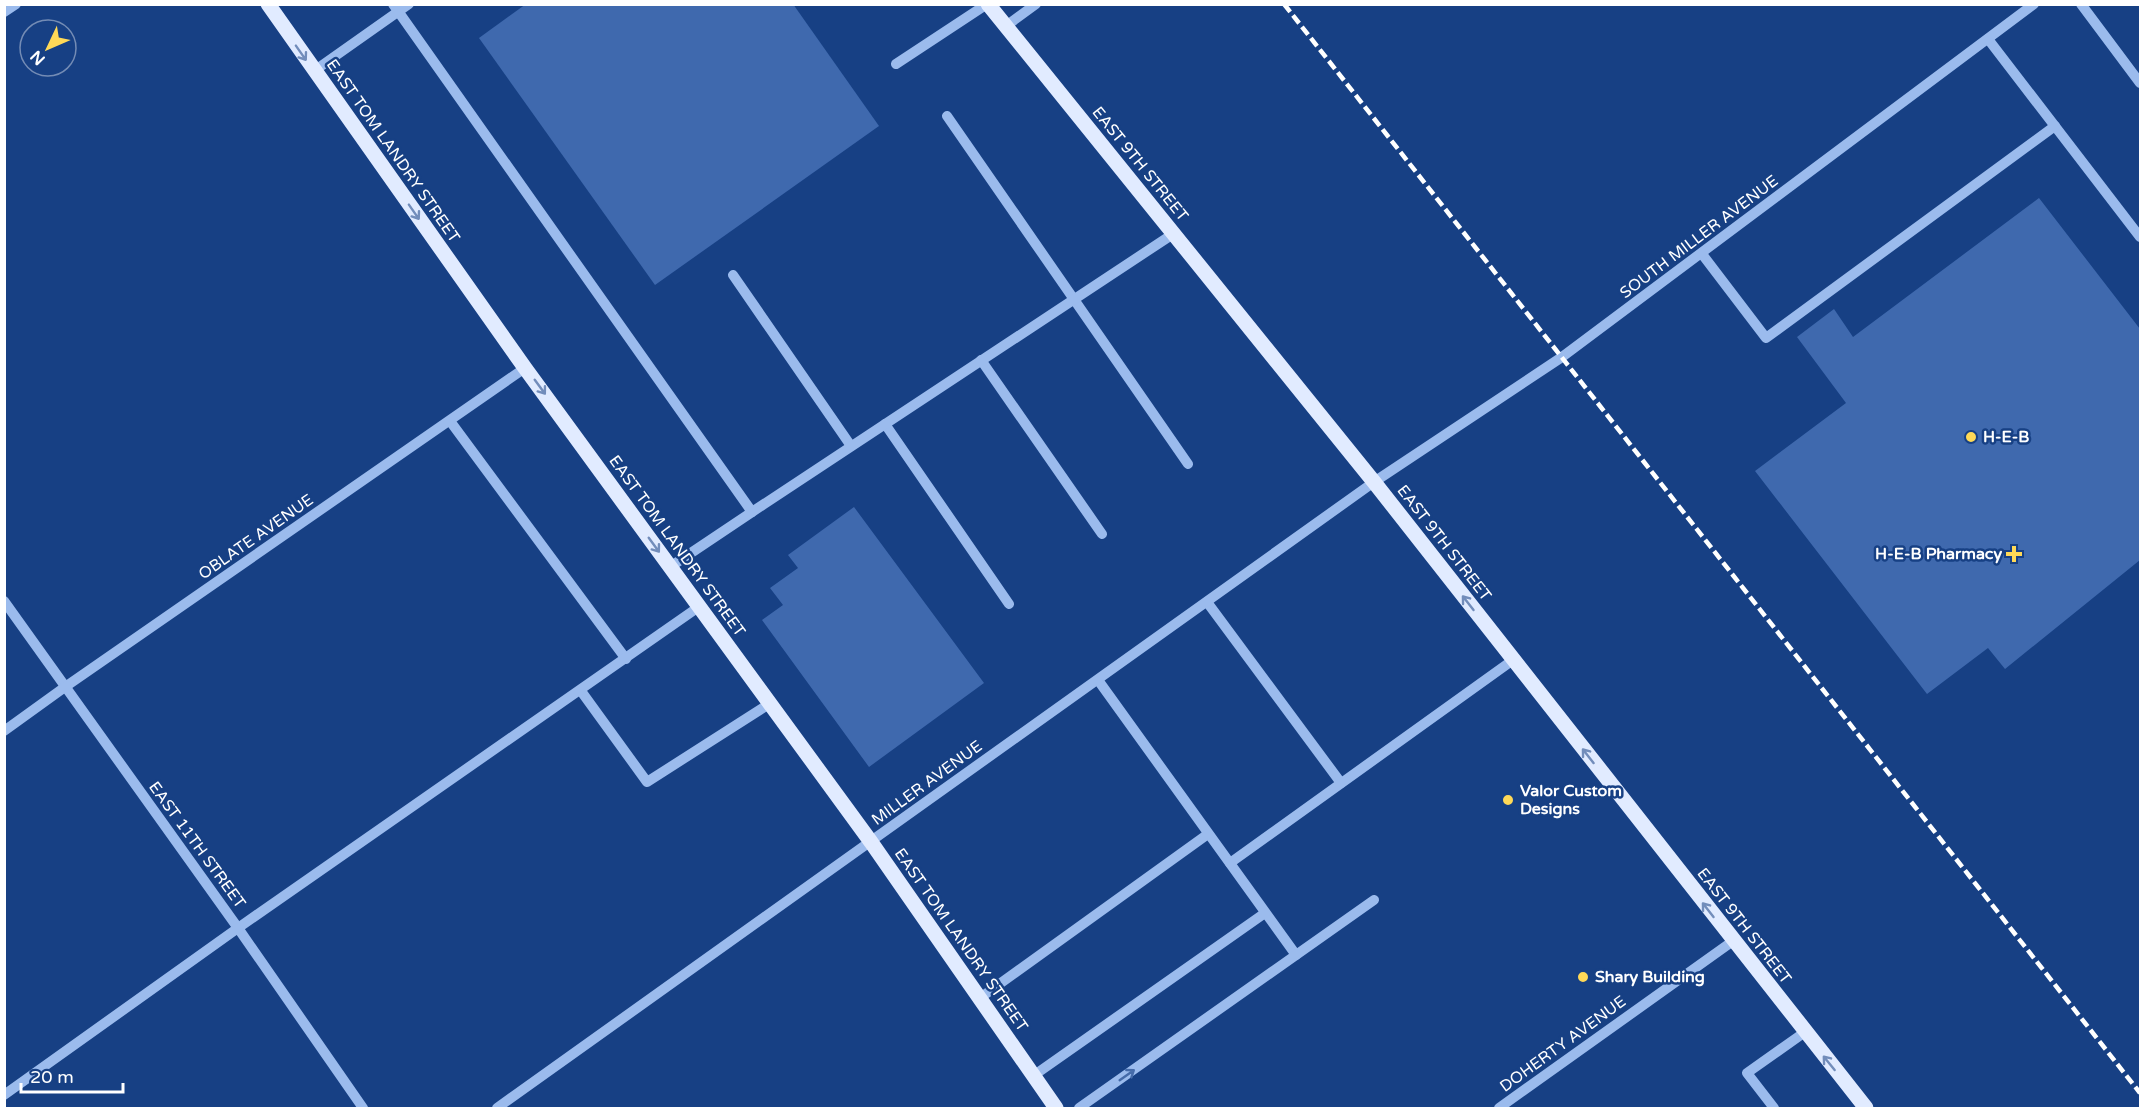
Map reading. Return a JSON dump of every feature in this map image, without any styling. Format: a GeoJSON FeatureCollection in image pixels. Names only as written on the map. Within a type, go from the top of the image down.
{"type":"FeatureCollection","features":[{"type":"Feature","properties":{"kind":"main road","name":"EAST TOM LANDRY STREET"},"geometry":{"type":"LineString","coordinates":[[268,4],[525,368],[871,842],[1056,1108]]}},
{"type":"Feature","properties":{"kind":"main road","name":"EAST 9TH STREET"},"geometry":{"type":"LineString","coordinates":[[988,4],[1374,482],[1866,1108]]}},
{"type":"Feature","properties":{"kind":"street"},"geometry":{"type":"LineString","coordinates":[[4,12],[16,4]]}},
{"type":"Feature","properties":{"kind":"street"},"geometry":{"type":"LineString","coordinates":[[314,71],[396,8],[409,4]]}},
{"type":"Feature","properties":{"kind":"street"},"geometry":{"type":"LineString","coordinates":[[896,64],[988,4]]}},
{"type":"Feature","properties":{"kind":"street"},"geometry":{"type":"LineString","coordinates":[[1006,26],[1036,4]]}},
{"type":"Feature","properties":{"kind":"street","name":"SOUTH MILLER AVENUE"},"geometry":{"type":"LineString","coordinates":[[1374,482],[1562,357],[2034,4]]}},
{"type":"Feature","properties":{"kind":"street"},"geometry":{"type":"LineString","coordinates":[[2081,4],[2140,83]]}},
{"type":"Feature","properties":{"kind":"street"},"geometry":{"type":"LineString","coordinates":[[396,8],[752,512]]}},
{"type":"Feature","properties":{"kind":"street"},"geometry":{"type":"LineString","coordinates":[[1988,39],[2140,237]]}},
{"type":"Feature","properties":{"kind":"street"},"geometry":{"type":"LineString","coordinates":[[947,116],[1188,464]]}},
{"type":"Feature","properties":{"kind":"street"},"geometry":{"type":"LineString","coordinates":[[1701,254],[1766,338],[2055,126]]}},
{"type":"Feature","properties":{"kind":"street"},"geometry":{"type":"LineString","coordinates":[[670,567],[1173,234]]}},
{"type":"Feature","properties":{"kind":"street"},"geometry":{"type":"LineString","coordinates":[[733,275],[851,446]]}},
{"type":"Feature","properties":{"kind":"street"},"geometry":{"type":"LineString","coordinates":[[981,360],[1102,534]]}},
{"type":"Feature","properties":{"kind":"street","name":"OBLATE AVENUE"},"geometry":{"type":"LineString","coordinates":[[4,731],[525,368]]}},
{"type":"Feature","properties":{"kind":"street"},"geometry":{"type":"LineString","coordinates":[[450,421],[626,659]]}},
{"type":"Feature","properties":{"kind":"street"},"geometry":{"type":"LineString","coordinates":[[885,424],[1009,604]]}},
{"type":"Feature","properties":{"kind":"street","name":"MILLER AVENUE"},"geometry":{"type":"LineString","coordinates":[[497,1108],[1374,482]]}},
{"type":"Feature","properties":{"kind":"street","name":"EAST 11TH STREET"},"geometry":{"type":"LineString","coordinates":[[4,601],[238,928],[363,1108]]}},
{"type":"Feature","properties":{"kind":"street"},"geometry":{"type":"LineString","coordinates":[[1207,602],[1341,783]]}},
{"type":"Feature","properties":{"kind":"street"},"geometry":{"type":"LineString","coordinates":[[4,1095],[238,928],[700,606]]}},
{"type":"Feature","properties":{"kind":"street"},"geometry":{"type":"LineString","coordinates":[[1230,863],[1513,660]]}},
{"type":"Feature","properties":{"kind":"street"},"geometry":{"type":"LineString","coordinates":[[1098,680],[1296,955]]}},
{"type":"Feature","properties":{"kind":"street"},"geometry":{"type":"LineString","coordinates":[[581,691],[647,782],[769,704]]}},
{"type":"Feature","properties":{"kind":"street"},"geometry":{"type":"LineString","coordinates":[[980,998],[1208,834]]}},
{"type":"Feature","properties":{"kind":"street"},"geometry":{"type":"LineString","coordinates":[[1079,1108],[1374,900]]}},
{"type":"Feature","properties":{"kind":"street"},"geometry":{"type":"LineString","coordinates":[[1033,1076],[1265,913]]}},
{"type":"Feature","properties":{"kind":"street","name":"DOHERTY AVENUE"},"geometry":{"type":"LineString","coordinates":[[1499,1108],[1733,941]]}},
{"type":"Feature","properties":{"kind":"street"},"geometry":{"type":"LineString","coordinates":[[1774,1108],[1747,1073],[1805,1032]]}},
{"type":"Feature","properties":{"kind":"building"},"geometry":{"type":"Polygon","coordinates":[[[526,4],[793,4],[879,126],[655,285],[479,38],[526,4]]]}},
{"type":"Feature","properties":{"kind":"building","name":"H-E-B"},"geometry":{"type":"Polygon","coordinates":[[[2039,198],[2140,329],[2140,560],[2005,669],[1988,648],[1927,694],[1755,471],[1846,403],[1797,337],[1834,309],[1853,337],[2039,198]]]}},
{"type":"Feature","properties":{"kind":"building"},"geometry":{"type":"Polygon","coordinates":[[[854,507],[984,683],[869,767],[762,620],[783,605],[770,588],[798,568],[788,555],[854,507]]]}},
{"type":"Feature","properties":{"kind":"railway"},"geometry":{"type":"LineString","coordinates":[[1284,4],[2140,1093]]}},
{"type":"Feature","properties":{"kind":"place","name":"H-E-B"},"geometry":{"type":"Point","coordinates":[1971,437]}},
{"type":"Feature","properties":{"kind":"place","name":"H-E-B Pharmacy"},"geometry":{"type":"Point","coordinates":[2014,554]}},
{"type":"Feature","properties":{"kind":"place","name":"Valor Custom Designs"},"geometry":{"type":"Point","coordinates":[1508,800]}},
{"type":"Feature","properties":{"kind":"place","name":"Shary Building"},"geometry":{"type":"Point","coordinates":[1583,977]}}]}
